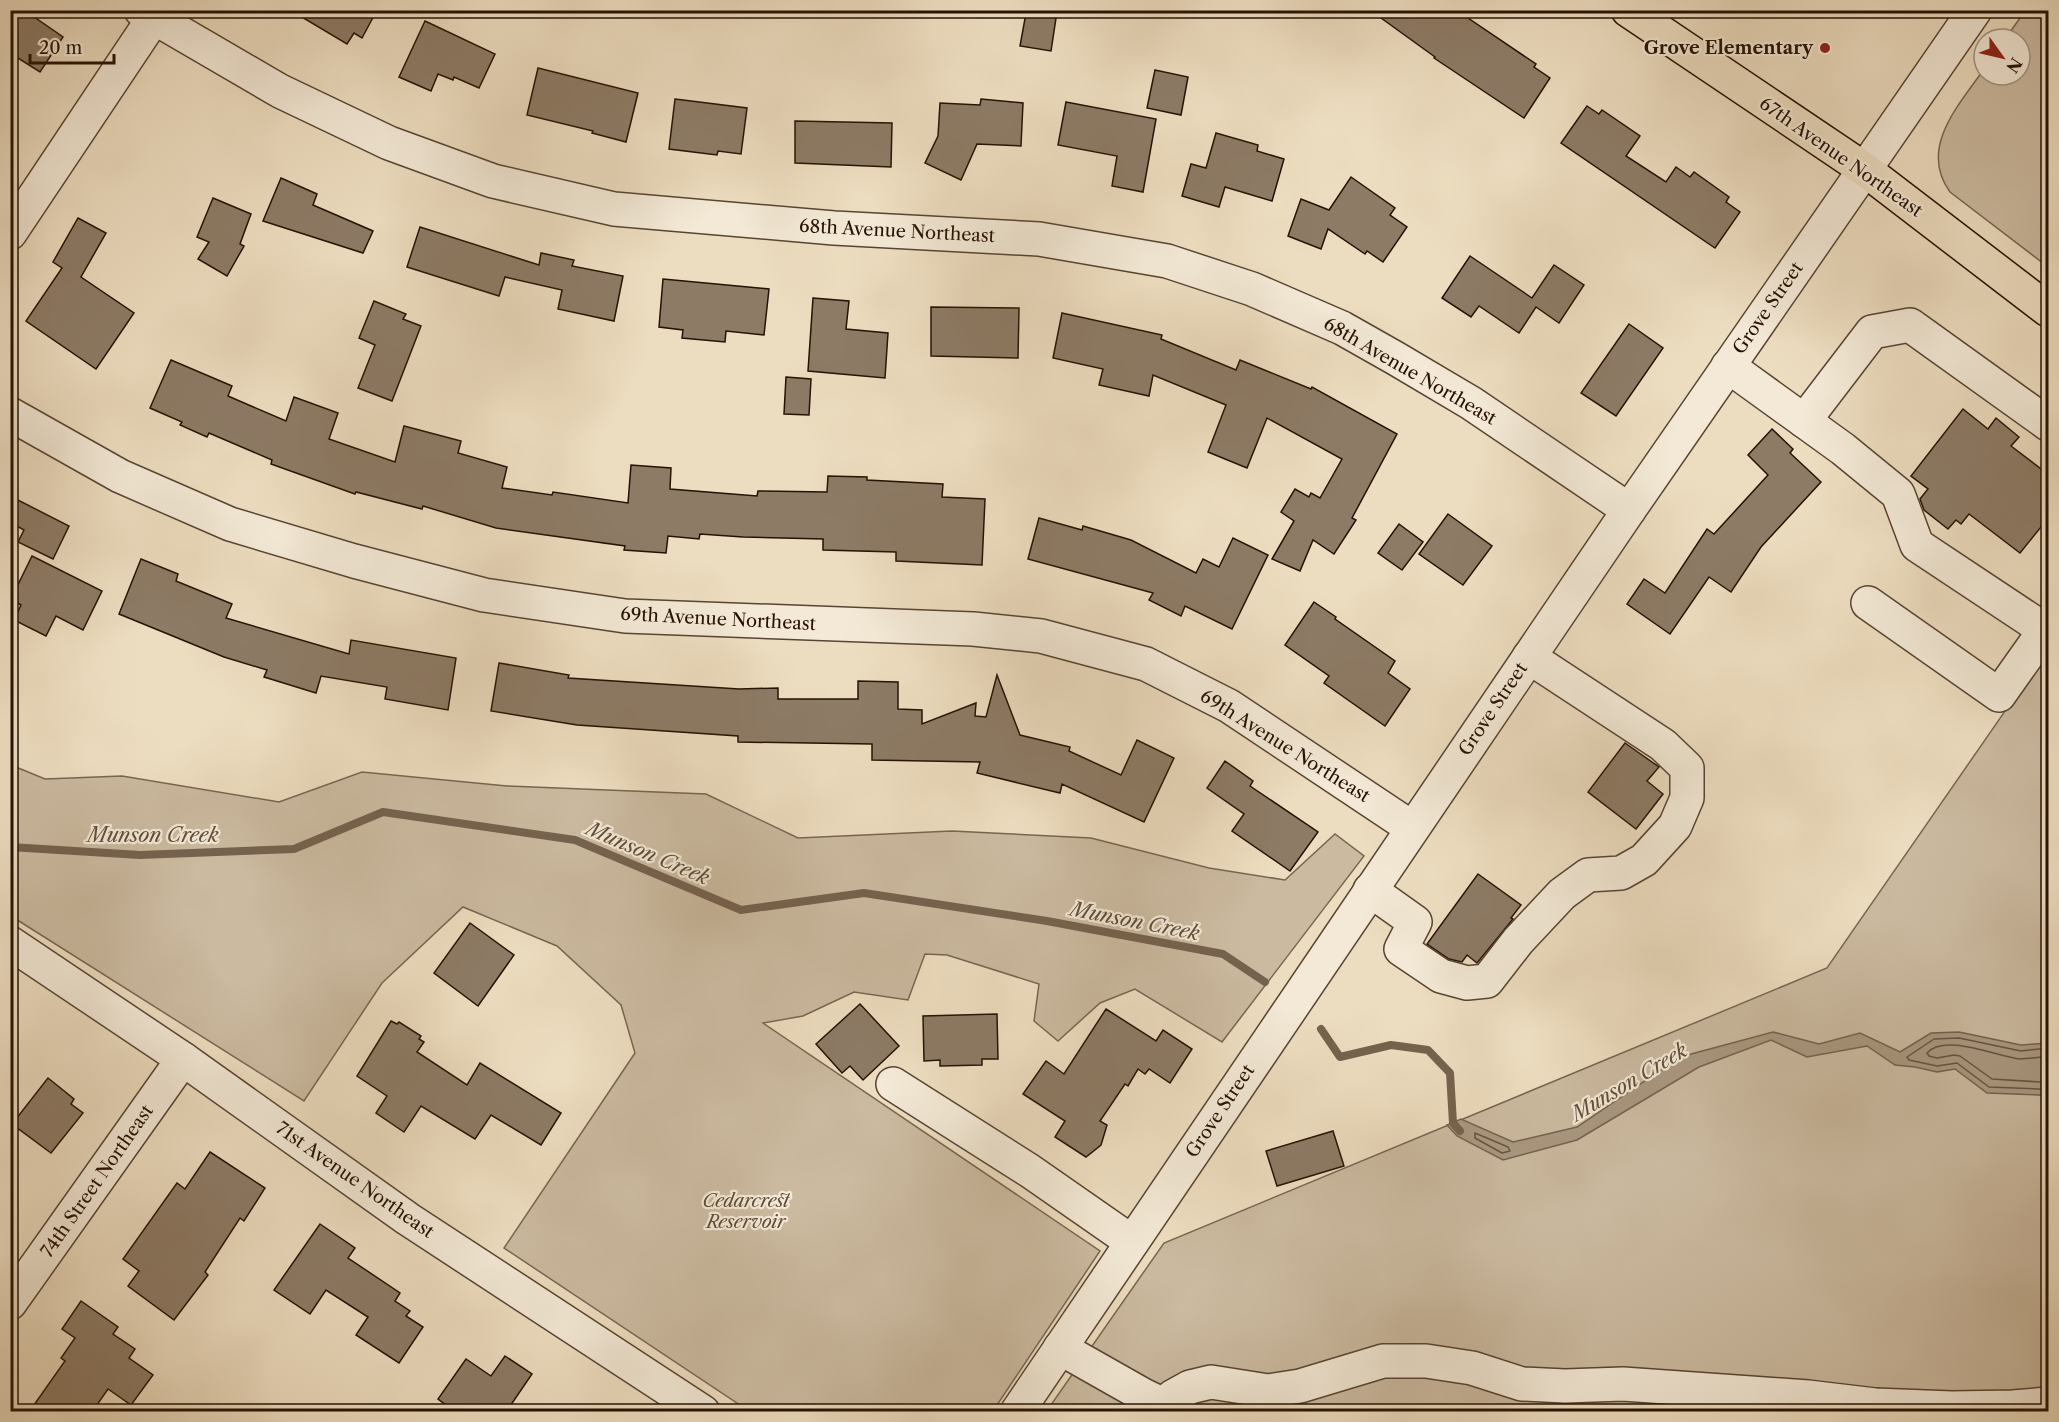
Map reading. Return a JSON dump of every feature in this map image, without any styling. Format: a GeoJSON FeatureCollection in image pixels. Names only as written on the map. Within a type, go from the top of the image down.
{"type":"FeatureCollection","features":[{"type":"Feature","properties":{"kind":"main road","name":"67th Avenue Northeast"},"geometry":{"type":"LineString","coordinates":[[1628,10],[1864,169],[2049,310]]}},
{"type":"Feature","properties":{"kind":"street","name":"Grove Street"},"geometry":{"type":"LineString","coordinates":[[1017,1412],[1629,510],[1975,10]]}},
{"type":"Feature","properties":{"kind":"street"},"geometry":{"type":"LineString","coordinates":[[10,233],[151,13]]}},
{"type":"Feature","properties":{"kind":"street","name":"68th Avenue Northeast"},"geometry":{"type":"LineString","coordinates":[[151,13],[280,91],[389,143],[494,181],[614,209],[834,228],[1039,238],[1167,261],[1241,285],[1342,328],[1395,358],[1471,403],[1629,510]]}},
{"type":"Feature","properties":{"kind":"street"},"geometry":{"type":"LineString","coordinates":[[1804,421],[1872,332],[1910,325],[2049,424]]}},
{"type":"Feature","properties":{"kind":"street"},"geometry":{"type":"LineString","coordinates":[[1728,366],[1843,449],[1898,494],[1917,545],[2047,628],[1999,695],[1868,603]]}},
{"type":"Feature","properties":{"kind":"street","name":"69th Avenue Northeast"},"geometry":{"type":"LineString","coordinates":[[10,414],[120,476],[230,524],[354,561],[484,595],[625,616],[973,629],[1041,636],[1146,664],[1229,706],[1412,828]]}},
{"type":"Feature","properties":{"kind":"street"},"geometry":{"type":"LineString","coordinates":[[1370,890],[1415,922],[1401,949],[1441,976],[1467,983],[1487,981],[1518,941],[1562,894],[1588,875],[1622,873],[1644,860],[1675,826],[1687,798],[1687,768],[1662,745],[1529,657]]}},
{"type":"Feature","properties":{"kind":"street","name":"71st Avenue Northeast"},"geometry":{"type":"LineString","coordinates":[[15,957],[183,1059],[408,1219],[703,1412]]}},
{"type":"Feature","properties":{"kind":"street","name":"74th Street Northeast"},"geometry":{"type":"LineString","coordinates":[[10,1303],[183,1059]]}},
{"type":"Feature","properties":{"kind":"street"},"geometry":{"type":"LineString","coordinates":[[893,1084],[1030,1171],[1132,1242]]}},
{"type":"Feature","properties":{"kind":"street"},"geometry":{"type":"LineString","coordinates":[[1060,1348],[1176,1411]]}},
{"type":"Feature","properties":{"kind":"street"},"geometry":{"type":"LineString","coordinates":[[1176,1411],[1172,1397],[1190,1387],[1211,1382],[1268,1391],[1300,1386],[1383,1361],[1426,1361],[1472,1368],[1522,1384],[1565,1386],[1623,1384],[1808,1397],[1875,1405],[1952,1408],[2049,1404]]}},
{"type":"Feature","properties":{"kind":"green space"},"geometry":{"type":"Polygon","coordinates":[[[2025,11],[2048,11],[2048,267],[1950,192],[1941,176],[1938,159],[1940,143],[1946,128],[1972,86],[2032,87],[2032,27],[2014,27],[2025,11]]]}},
{"type":"Feature","properties":{"kind":"green space"},"geometry":{"type":"Polygon","coordinates":[[[2048,649],[2048,1411],[1046,1412],[1164,1243],[1827,968],[2048,649]]]}},
{"type":"Feature","properties":{"kind":"green space","name":"Cedarcrest Reservoir"},"geometry":{"type":"Polygon","coordinates":[[[11,765],[45,779],[122,776],[279,802],[362,772],[507,786],[706,794],[798,838],[952,831],[1091,838],[1209,868],[1285,880],[1335,834],[1364,856],[1222,1042],[1135,989],[1100,1003],[1058,1041],[1034,1021],[1039,984],[947,955],[925,954],[908,1000],[854,992],[803,1016],[763,1023],[1100,1251],[993,1411],[749,1411],[504,1248],[635,1053],[621,1005],[557,946],[463,907],[382,983],[304,1101],[11,916],[11,765]]]}},
{"type":"Feature","properties":{"kind":"water"},"geometry":{"type":"Polygon","coordinates":[[[1773,1032],[1819,1044],[1860,1033],[1900,1052],[1931,1033],[1959,1032],[2021,1045],[2048,1043],[2048,1098],[2039,1095],[1987,1093],[1955,1069],[1937,1072],[1895,1065],[1867,1046],[1807,1057],[1771,1040],[1699,1067],[1577,1140],[1503,1160],[1457,1136],[1447,1125],[1461,1119],[1513,1142],[1577,1127],[1680,1057],[1773,1032]]]}},
{"type":"Feature","properties":{"kind":"building"},"geometry":{"type":"Polygon","coordinates":[[[10,10],[24,10],[63,37],[40,72],[10,53],[10,10]]]}},
{"type":"Feature","properties":{"kind":"building"},"geometry":{"type":"Polygon","coordinates":[[[290,10],[377,10],[362,38],[354,33],[347,44],[290,10]]]}},
{"type":"Feature","properties":{"kind":"building"},"geometry":{"type":"Polygon","coordinates":[[[1370,10],[1456,10],[1536,64],[1534,67],[1550,78],[1524,118],[1434,58],[1370,10]]]}},
{"type":"Feature","properties":{"kind":"building"},"geometry":{"type":"Polygon","coordinates":[[[1026,13],[1056,18],[1051,51],[1020,46],[1026,13]]]}},
{"type":"Feature","properties":{"kind":"building"},"geometry":{"type":"Polygon","coordinates":[[[425,21],[495,54],[479,88],[454,77],[453,80],[438,74],[431,91],[399,77],[425,21]]]}},
{"type":"Feature","properties":{"kind":"building"},"geometry":{"type":"Polygon","coordinates":[[[538,68],[638,93],[626,142],[592,133],[593,131],[527,115],[538,68]]]}},
{"type":"Feature","properties":{"kind":"building"},"geometry":{"type":"Polygon","coordinates":[[[1155,70],[1188,77],[1181,115],[1147,108],[1155,70]]]}},
{"type":"Feature","properties":{"kind":"building"},"geometry":{"type":"Polygon","coordinates":[[[675,99],[747,108],[741,154],[718,151],[717,155],[669,149],[675,99]]]}},
{"type":"Feature","properties":{"kind":"building"},"geometry":{"type":"Polygon","coordinates":[[[981,99],[1023,103],[1021,146],[977,144],[961,180],[925,163],[938,136],[940,103],[980,105],[981,99]]]}},
{"type":"Feature","properties":{"kind":"building"},"geometry":{"type":"Polygon","coordinates":[[[1066,102],[1156,119],[1143,192],[1112,186],[1117,156],[1058,145],[1066,102]]]}},
{"type":"Feature","properties":{"kind":"building"},"geometry":{"type":"Polygon","coordinates":[[[1587,106],[1599,114],[1602,110],[1640,136],[1626,156],[1666,182],[1676,167],[1690,177],[1694,172],[1729,197],[1726,202],[1740,212],[1715,248],[1561,143],[1587,106]]]}},
{"type":"Feature","properties":{"kind":"building"},"geometry":{"type":"Polygon","coordinates":[[[795,121],[892,123],[891,167],[795,163],[795,121]]]}},
{"type":"Feature","properties":{"kind":"building"},"geometry":{"type":"Polygon","coordinates":[[[1216,133],[1258,145],[1257,151],[1284,159],[1272,201],[1225,187],[1219,207],[1182,196],[1191,164],[1206,168],[1216,133]]]}},
{"type":"Feature","properties":{"kind":"building"},"geometry":{"type":"Polygon","coordinates":[[[1351,177],[1395,208],[1390,215],[1407,227],[1383,262],[1367,251],[1365,254],[1328,229],[1321,249],[1288,236],[1301,199],[1329,210],[1351,177]]]}},
{"type":"Feature","properties":{"kind":"building"},"geometry":{"type":"Polygon","coordinates":[[[281,178],[317,194],[313,205],[373,231],[363,253],[263,221],[281,178]]]}},
{"type":"Feature","properties":{"kind":"building"},"geometry":{"type":"Polygon","coordinates":[[[213,198],[251,214],[240,244],[244,246],[227,276],[198,259],[209,242],[197,237],[213,198]]]}},
{"type":"Feature","properties":{"kind":"building"},"geometry":{"type":"Polygon","coordinates":[[[78,218],[106,233],[81,277],[134,313],[96,369],[26,321],[62,268],[53,262],[78,218]]]}},
{"type":"Feature","properties":{"kind":"building"},"geometry":{"type":"Polygon","coordinates":[[[420,227],[539,265],[541,253],[574,260],[572,266],[623,276],[614,321],[558,309],[562,290],[505,277],[499,296],[407,267],[420,227]]]}},
{"type":"Feature","properties":{"kind":"building"},"geometry":{"type":"Polygon","coordinates":[[[1470,256],[1532,298],[1554,265],[1584,285],[1559,323],[1536,307],[1519,333],[1479,306],[1471,317],[1442,298],[1470,256]]]}},
{"type":"Feature","properties":{"kind":"building"},"geometry":{"type":"Polygon","coordinates":[[[663,279],[769,289],[764,335],[726,331],[725,342],[682,338],[683,330],[659,327],[663,279]]]}},
{"type":"Feature","properties":{"kind":"building"},"geometry":{"type":"Polygon","coordinates":[[[813,298],[849,301],[846,329],[888,333],[885,378],[808,371],[813,298]]]}},
{"type":"Feature","properties":{"kind":"building"},"geometry":{"type":"Polygon","coordinates":[[[374,301],[406,314],[403,319],[421,326],[392,401],[358,388],[375,345],[359,338],[374,301]]]}},
{"type":"Feature","properties":{"kind":"building"},"geometry":{"type":"Polygon","coordinates":[[[931,307],[1019,308],[1018,358],[931,356],[931,307]]]}},
{"type":"Feature","properties":{"kind":"building"},"geometry":{"type":"Polygon","coordinates":[[[1062,313],[1162,335],[1161,339],[1236,370],[1240,360],[1311,389],[1312,387],[1397,434],[1352,518],[1356,520],[1334,554],[1313,540],[1300,571],[1272,559],[1294,521],[1281,512],[1295,489],[1309,497],[1311,493],[1320,498],[1342,459],[1267,418],[1247,468],[1208,452],[1226,405],[1153,375],[1149,396],[1099,385],[1103,369],[1053,358],[1062,313]]]}},
{"type":"Feature","properties":{"kind":"building"},"geometry":{"type":"Polygon","coordinates":[[[1629,324],[1663,348],[1616,416],[1581,393],[1629,324]]]}},
{"type":"Feature","properties":{"kind":"building"},"geometry":{"type":"Polygon","coordinates":[[[171,360],[232,386],[228,396],[286,421],[294,397],[338,413],[329,439],[395,462],[404,426],[461,441],[458,453],[507,467],[502,488],[552,495],[553,492],[628,503],[631,465],[671,468],[670,489],[757,496],[758,491],[827,492],[828,476],[943,484],[942,497],[985,499],[982,565],[896,561],[896,552],[823,550],[823,539],[700,534],[699,539],[668,536],[666,553],[624,550],[625,546],[496,528],[423,506],[422,509],[356,492],[355,494],[271,464],[272,460],[209,433],[207,437],[180,425],[182,422],[150,408],[171,360]]]}},
{"type":"Feature","properties":{"kind":"building"},"geometry":{"type":"Polygon","coordinates":[[[786,377],[811,379],[809,415],[784,414],[786,377]]]}},
{"type":"Feature","properties":{"kind":"building"},"geometry":{"type":"Polygon","coordinates":[[[1963,409],[1988,429],[1996,418],[2019,437],[2011,446],[2049,475],[2049,517],[2020,553],[1969,514],[1961,524],[1956,520],[1948,529],[1924,510],[1920,499],[1928,489],[1911,476],[1963,409]]]}},
{"type":"Feature","properties":{"kind":"building"},"geometry":{"type":"Polygon","coordinates":[[[1772,429],[1793,449],[1790,453],[1821,482],[1761,547],[1731,592],[1709,577],[1670,634],[1627,604],[1644,579],[1665,593],[1707,529],[1714,534],[1768,475],[1748,455],[1772,429]]]}},
{"type":"Feature","properties":{"kind":"building"},"geometry":{"type":"Polygon","coordinates":[[[10,496],[69,526],[53,559],[18,542],[24,530],[10,522],[10,496]]]}},
{"type":"Feature","properties":{"kind":"building"},"geometry":{"type":"Polygon","coordinates":[[[1448,514],[1492,546],[1463,585],[1419,554],[1448,514]]]}},
{"type":"Feature","properties":{"kind":"building"},"geometry":{"type":"Polygon","coordinates":[[[1039,518],[1082,530],[1083,526],[1131,540],[1196,573],[1203,559],[1219,567],[1233,538],[1268,555],[1232,629],[1185,606],[1181,616],[1149,600],[1153,593],[1028,559],[1039,518]]]}},
{"type":"Feature","properties":{"kind":"building"},"geometry":{"type":"Polygon","coordinates":[[[1399,524],[1423,542],[1402,570],[1378,553],[1399,524]]]}},
{"type":"Feature","properties":{"kind":"building"},"geometry":{"type":"Polygon","coordinates":[[[32,556],[102,591],[83,630],[56,616],[46,636],[14,620],[21,605],[11,599],[32,556]]]}},
{"type":"Feature","properties":{"kind":"building"},"geometry":{"type":"Polygon","coordinates":[[[141,559],[178,574],[176,581],[232,604],[226,618],[349,654],[351,640],[456,658],[448,710],[385,699],[387,687],[321,676],[316,693],[264,677],[267,670],[224,657],[119,614],[141,559]]]}},
{"type":"Feature","properties":{"kind":"building"},"geometry":{"type":"Polygon","coordinates":[[[1314,602],[1395,661],[1388,673],[1410,689],[1385,726],[1324,683],[1329,676],[1285,645],[1314,602]]]}},
{"type":"Feature","properties":{"kind":"building"},"geometry":{"type":"Polygon","coordinates":[[[499,663],[569,675],[568,678],[739,689],[778,688],[778,699],[858,699],[858,681],[898,682],[898,709],[922,710],[922,724],[976,703],[975,716],[986,717],[997,675],[1020,735],[1070,747],[1069,751],[1121,775],[1137,740],[1174,758],[1144,822],[1062,784],[1060,793],[977,773],[980,762],[872,760],[872,744],[738,742],[738,736],[577,725],[491,711],[499,663]]]}},
{"type":"Feature","properties":{"kind":"building"},"geometry":{"type":"Polygon","coordinates":[[[1625,743],[1659,767],[1647,781],[1663,794],[1636,829],[1588,792],[1625,743]]]}},
{"type":"Feature","properties":{"kind":"building"},"geometry":{"type":"Polygon","coordinates":[[[1225,761],[1253,781],[1250,786],[1318,832],[1290,871],[1232,831],[1244,814],[1207,788],[1225,761]]]}},
{"type":"Feature","properties":{"kind":"building"},"geometry":{"type":"Polygon","coordinates":[[[1478,874],[1521,905],[1511,918],[1513,919],[1477,963],[1467,955],[1462,962],[1449,959],[1427,944],[1478,874]]]}},
{"type":"Feature","properties":{"kind":"building"},"geometry":{"type":"Polygon","coordinates":[[[470,923],[514,955],[478,1006],[434,973],[470,923]]]}},
{"type":"Feature","properties":{"kind":"building"},"geometry":{"type":"Polygon","coordinates":[[[860,1004],[899,1046],[863,1080],[850,1066],[842,1073],[816,1044],[860,1004]]]}},
{"type":"Feature","properties":{"kind":"building"},"geometry":{"type":"Polygon","coordinates":[[[1106,1009],[1156,1041],[1163,1030],[1192,1049],[1170,1083],[1149,1069],[1145,1074],[1138,1069],[1128,1086],[1125,1084],[1100,1121],[1107,1125],[1101,1145],[1086,1157],[1055,1137],[1065,1121],[1023,1094],[1046,1061],[1064,1074],[1106,1009]]]}},
{"type":"Feature","properties":{"kind":"building"},"geometry":{"type":"Polygon","coordinates":[[[997,1014],[998,1059],[982,1059],[982,1065],[940,1066],[940,1060],[924,1061],[923,1016],[997,1014]]]}},
{"type":"Feature","properties":{"kind":"building"},"geometry":{"type":"Polygon","coordinates":[[[391,1021],[397,1024],[399,1022],[421,1036],[419,1039],[424,1042],[417,1052],[467,1085],[480,1063],[561,1113],[541,1145],[491,1115],[475,1139],[421,1106],[404,1132],[376,1113],[387,1096],[357,1076],[391,1021]]]}},
{"type":"Feature","properties":{"kind":"building"},"geometry":{"type":"Polygon","coordinates":[[[48,1078],[74,1099],[71,1104],[83,1113],[51,1153],[12,1124],[48,1078]]]}},
{"type":"Feature","properties":{"kind":"building"},"geometry":{"type":"Polygon","coordinates":[[[1333,1131],[1344,1166],[1277,1186],[1266,1151],[1333,1131]]]}},
{"type":"Feature","properties":{"kind":"building"},"geometry":{"type":"Polygon","coordinates":[[[210,1152],[265,1188],[244,1221],[240,1218],[205,1272],[208,1275],[174,1320],[128,1286],[139,1271],[123,1259],[177,1183],[185,1189],[210,1152]]]}},
{"type":"Feature","properties":{"kind":"building"},"geometry":{"type":"Polygon","coordinates":[[[320,1224],[355,1248],[348,1258],[400,1293],[395,1301],[410,1311],[406,1316],[423,1327],[399,1363],[356,1335],[368,1317],[326,1290],[310,1314],[274,1290],[320,1224]]]}},
{"type":"Feature","properties":{"kind":"building"},"geometry":{"type":"Polygon","coordinates":[[[81,1301],[118,1327],[113,1334],[135,1349],[129,1358],[153,1375],[131,1405],[108,1389],[92,1412],[29,1412],[65,1361],[61,1358],[75,1338],[62,1329],[81,1301]]]}},
{"type":"Feature","properties":{"kind":"building"},"geometry":{"type":"Polygon","coordinates":[[[505,1356],[532,1374],[506,1412],[455,1412],[438,1399],[466,1359],[491,1376],[505,1356]]]}},
{"type":"Feature","properties":{"kind":"waterway","name":"Munson Creek"},"geometry":{"type":"LineString","coordinates":[[10,847],[140,855],[294,849],[383,812],[575,840],[741,910],[864,893],[1047,921],[1223,954],[1265,982]]}},
{"type":"Feature","properties":{"kind":"waterway","name":"Munson Creek"},"geometry":{"type":"LineString","coordinates":[[1321,1029],[1340,1057],[1391,1045],[1428,1050],[1450,1073],[1453,1123],[1460,1131]]}},
{"type":"Feature","properties":{"kind":"place","name":"Grove Elementary"},"geometry":{"type":"Point","coordinates":[1825,48]}}]}
